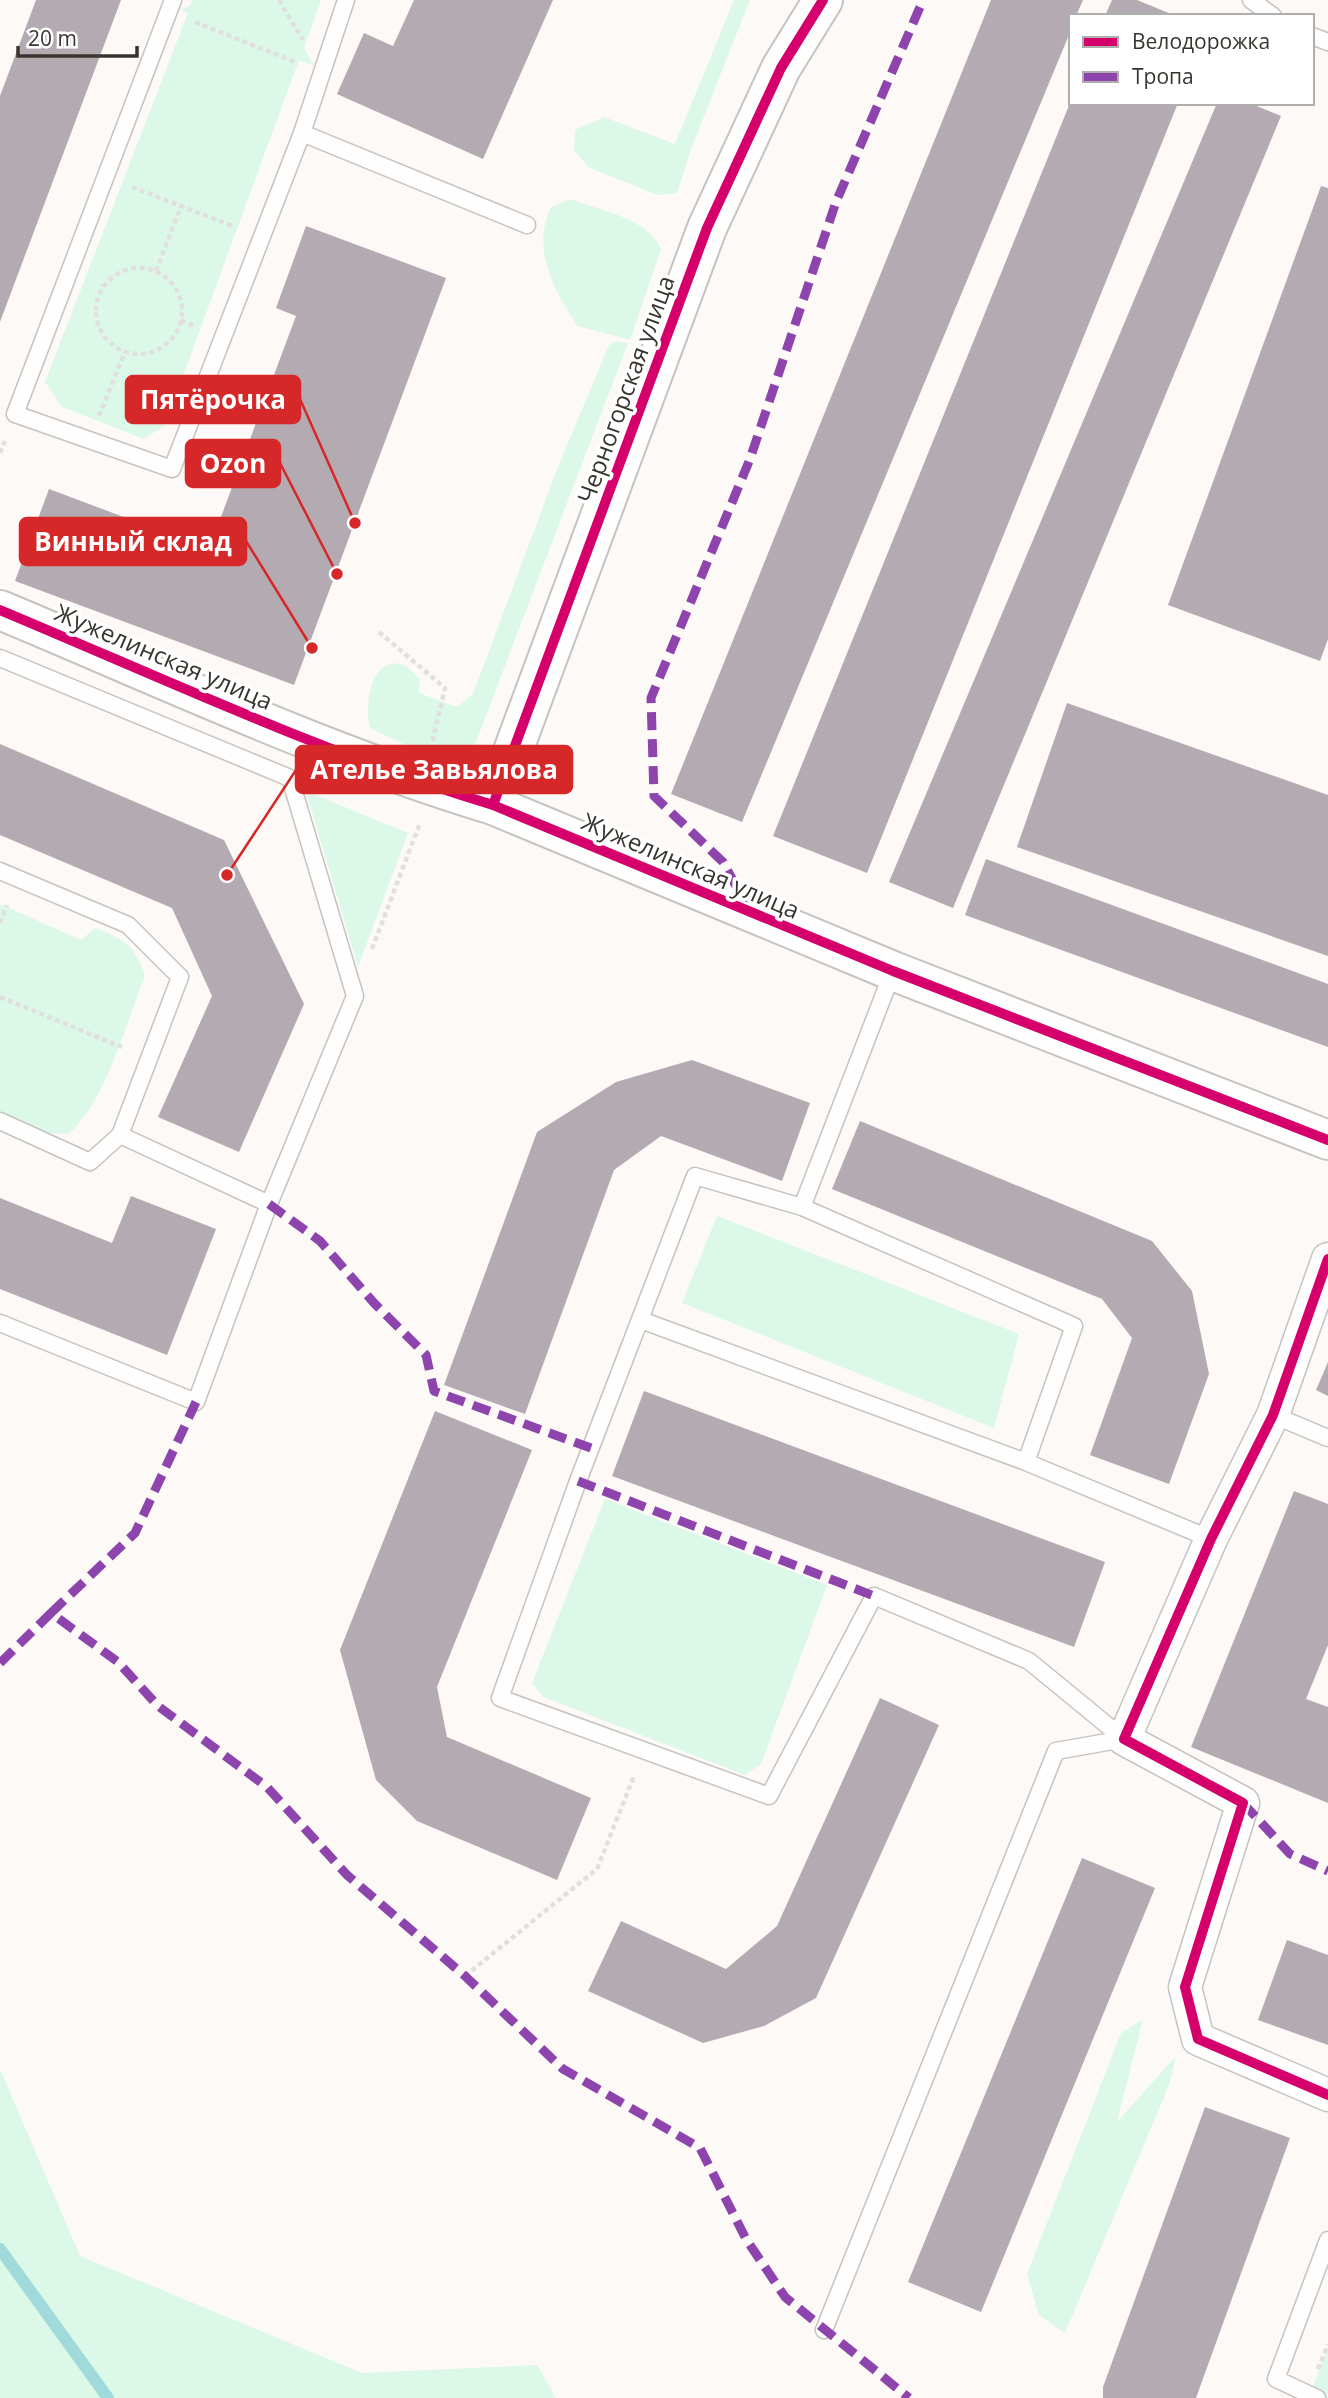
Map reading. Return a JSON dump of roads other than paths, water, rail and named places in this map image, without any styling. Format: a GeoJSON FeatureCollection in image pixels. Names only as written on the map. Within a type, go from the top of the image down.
{"type":"FeatureCollection","features":[{"type":"Feature","properties":{"kind":"street","name":"Черногорская улица"},"geometry":{"type":"LineString","coordinates":[[493,805],[707,228],[781,68],[824,0]]}},
{"type":"Feature","properties":{"kind":"street","name":"Жужелинская улица"},"geometry":{"type":"LineString","coordinates":[[0,610],[320,744],[433,787],[493,805],[893,971],[1328,1139]]}},
{"type":"Feature","properties":{"kind":"street"},"geometry":{"type":"LineString","coordinates":[[1328,1259],[1273,1415],[1211,1539],[1124,1739],[1243,1803],[1185,1987],[1198,2039],[1328,2095]]}},
{"type":"Feature","properties":{"kind":"lane"},"geometry":{"type":"LineString","coordinates":[[0,406],[15,414],[172,469],[303,133],[346,0]]}},
{"type":"Feature","properties":{"kind":"lane"},"geometry":{"type":"LineString","coordinates":[[1251,0],[1270,14]]}},
{"type":"Feature","properties":{"kind":"lane"},"geometry":{"type":"LineString","coordinates":[[15,414],[171,6]]}},
{"type":"Feature","properties":{"kind":"lane"},"geometry":{"type":"LineString","coordinates":[[303,133],[527,225]]}},
{"type":"Feature","properties":{"kind":"lane"},"geometry":{"type":"LineString","coordinates":[[0,658],[290,778],[355,996],[269,1204],[196,1402],[0,1322]]}},
{"type":"Feature","properties":{"kind":"lane"},"geometry":{"type":"LineString","coordinates":[[0,871],[128,925],[180,977],[120,1135],[90,1162],[0,1121]]}},
{"type":"Feature","properties":{"kind":"lane"},"geometry":{"type":"LineString","coordinates":[[802,1207],[893,971]]}},
{"type":"Feature","properties":{"kind":"lane"},"geometry":{"type":"LineString","coordinates":[[120,1135],[269,1204]]}},
{"type":"Feature","properties":{"kind":"lane"},"geometry":{"type":"LineString","coordinates":[[1026,1462],[1073,1326],[802,1207],[695,1176],[578,1481],[500,1698],[643,1753],[769,1796],[874,1596],[1029,1661],[1124,1739]]}},
{"type":"Feature","properties":{"kind":"lane"},"geometry":{"type":"LineString","coordinates":[[641,1320],[1026,1462],[1211,1539]]}},
{"type":"Feature","properties":{"kind":"lane"},"geometry":{"type":"LineString","coordinates":[[1273,1415],[1328,1438]]}},
{"type":"Feature","properties":{"kind":"lane"},"geometry":{"type":"LineString","coordinates":[[824,2330],[1056,1751],[1124,1739]]}},
{"type":"Feature","properties":{"kind":"lane"},"geometry":{"type":"LineString","coordinates":[[1317,2398],[1276,2379],[1328,2240]]}},
{"type":"Feature","properties":{"kind":"waterway"},"geometry":{"type":"LineString","coordinates":[[0,2249],[108,2398]]}},
{"type":"Feature","properties":{"kind":"place","name":"Пятёрочка"},"geometry":{"type":"Point","coordinates":[355,523]}},
{"type":"Feature","properties":{"kind":"place","name":"Ozon"},"geometry":{"type":"Point","coordinates":[337,574]}},
{"type":"Feature","properties":{"kind":"place","name":"Винный склад"},"geometry":{"type":"Point","coordinates":[312,648]}},
{"type":"Feature","properties":{"kind":"place","name":"Ателье Завьялова"},"geometry":{"type":"Point","coordinates":[227,875]}}]}
